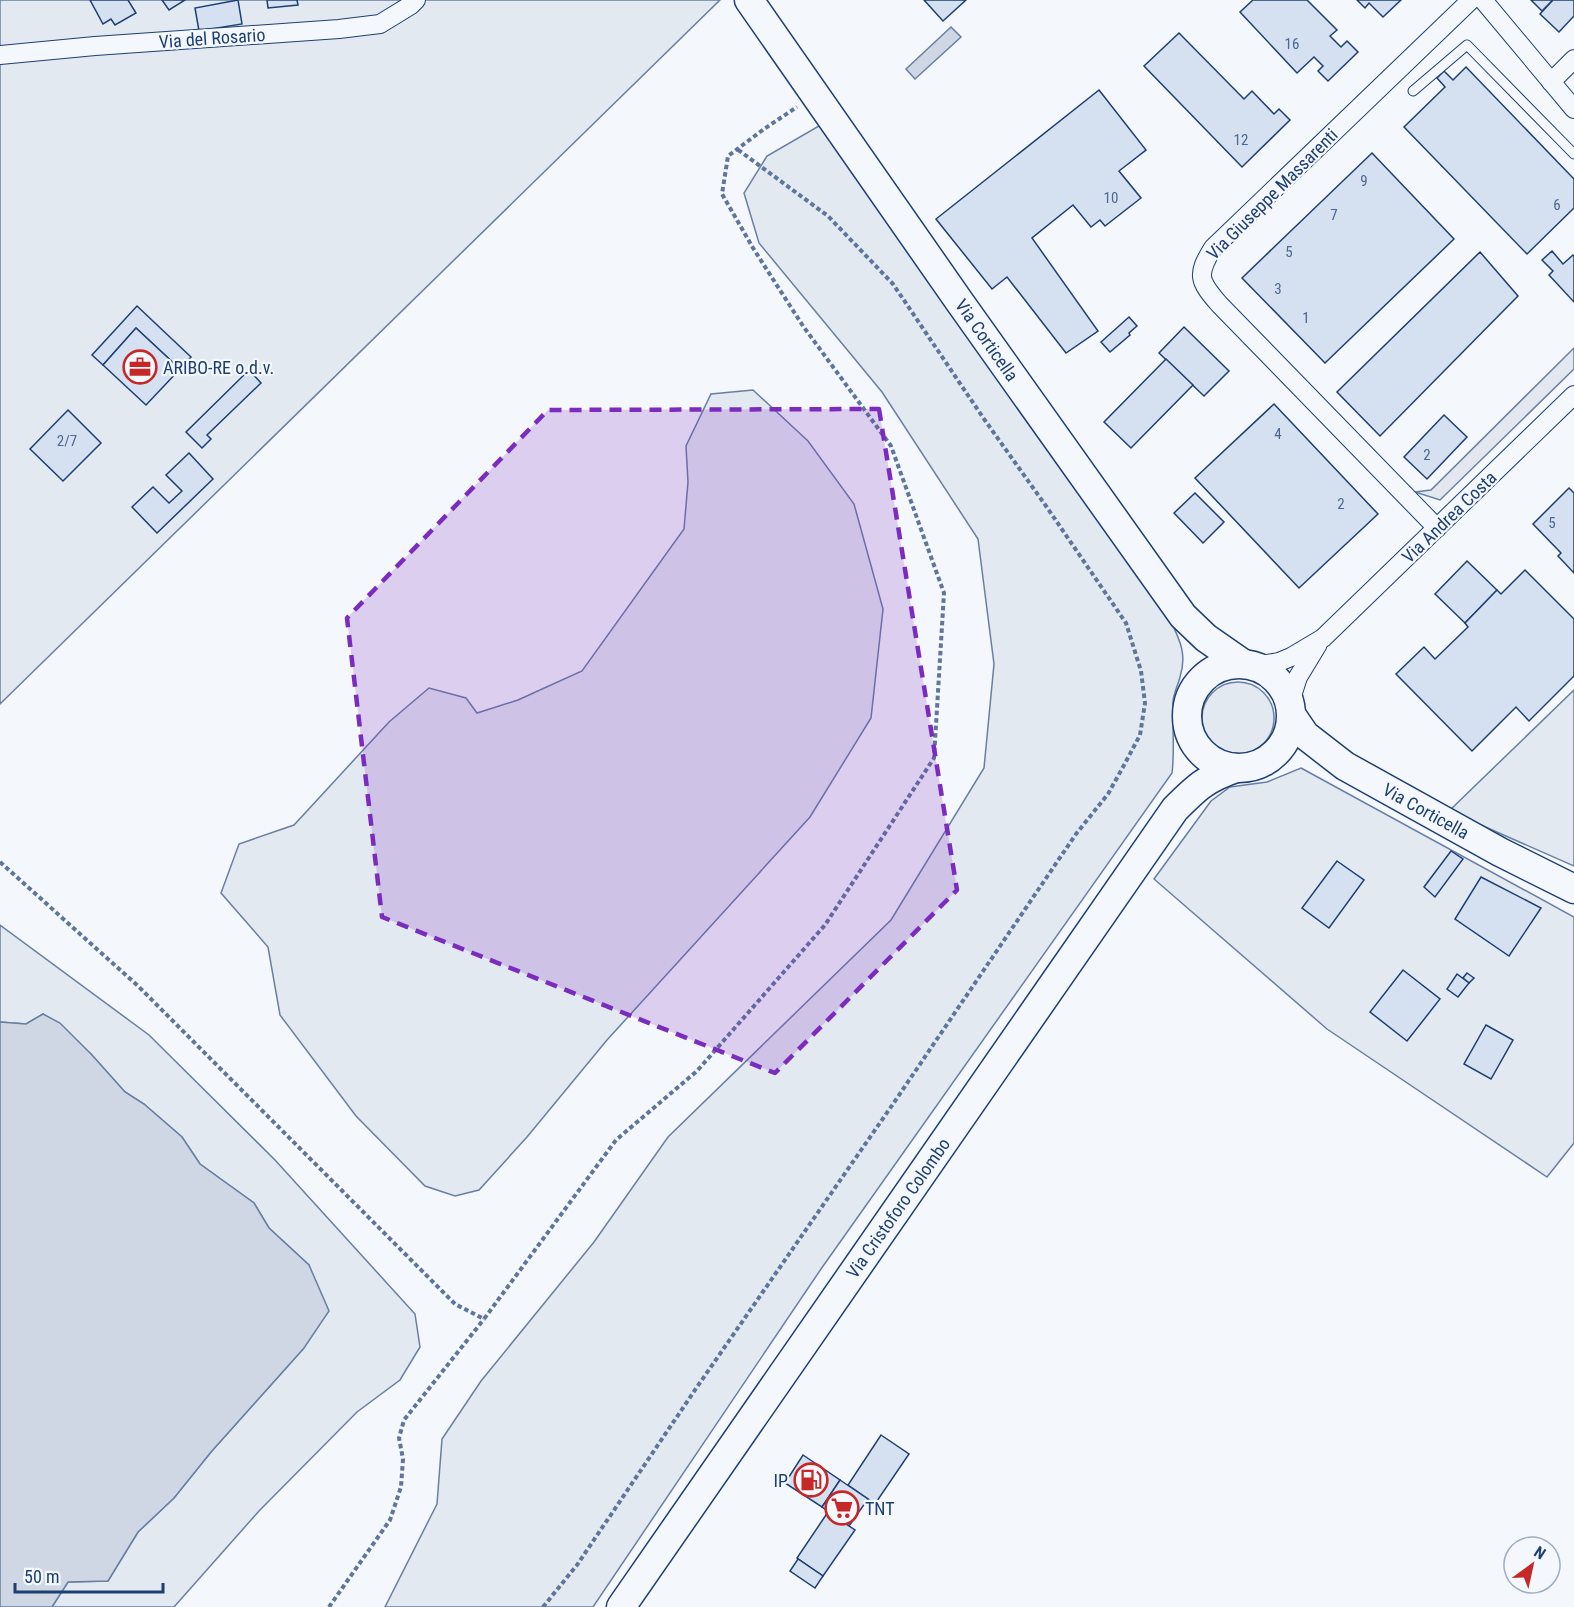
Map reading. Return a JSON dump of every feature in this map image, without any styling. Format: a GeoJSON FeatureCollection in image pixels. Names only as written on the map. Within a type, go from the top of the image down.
{"type":"FeatureCollection","features":[{"type":"Feature","properties":{"kind":"main road","name":"Via Corticella"},"geometry":{"type":"LineString","coordinates":[[749,0],[1183,616],[1206,638],[1248,665]]}},
{"type":"Feature","properties":{"kind":"main road"},"geometry":{"type":"LineString","coordinates":[[1183,616],[1191,635],[1194,653],[1187,723],[1191,738],[1199,749],[1209,759],[1222,765],[1236,768],[1257,765],[1267,760],[1282,746],[1291,727],[1291,709],[1281,683],[1264,670],[1248,665],[1230,664],[1207,674],[1191,694]]}},
{"type":"Feature","properties":{"kind":"main road","name":"Via Corticella"},"geometry":{"type":"LineString","coordinates":[[1291,709],[1305,735],[1345,766],[1500,852],[1574,889]]}},
{"type":"Feature","properties":{"kind":"main road","name":"Via Cristoforo Colombo"},"geometry":{"type":"LineString","coordinates":[[1175,809],[1189,764],[1191,738]]}},
{"type":"Feature","properties":{"kind":"main road"},"geometry":{"type":"LineString","coordinates":[[1267,760],[1291,757],[1314,758],[1345,766]]}},
{"type":"Feature","properties":{"kind":"main road","name":"Via Cristoforo Colombo"},"geometry":{"type":"LineString","coordinates":[[621,1607],[1175,809],[1209,778],[1236,768]]}},
{"type":"Feature","properties":{"kind":"street","name":"Via del Rosario"},"geometry":{"type":"LineString","coordinates":[[0,55],[96,45],[370,26],[380,24],[416,0]]}},
{"type":"Feature","properties":{"kind":"street","name":"Via Giuseppe Massarenti"},"geometry":{"type":"LineString","coordinates":[[1437,528],[1219,304],[1205,288],[1201,276],[1203,263],[1213,248],[1471,0]]}},
{"type":"Feature","properties":{"kind":"street"},"geometry":{"type":"LineString","coordinates":[[1482,0],[1574,109]]}},
{"type":"Feature","properties":{"kind":"street"},"geometry":{"type":"LineString","coordinates":[[1551,82],[1574,59]]}},
{"type":"Feature","properties":{"kind":"street","name":"Via Andrea Costa"},"geometry":{"type":"LineString","coordinates":[[1291,709],[1298,677],[1308,658],[1323,638],[1574,395]]}},
{"type":"Feature","properties":{"kind":"street","name":"Via Andrea Costa"},"geometry":{"type":"LineString","coordinates":[[1248,665],[1279,662],[1292,657],[1323,638]]}},
{"type":"Feature","properties":{"kind":"lane"},"geometry":{"type":"LineString","coordinates":[[1413,91],[1467,45],[1574,154]]}},
{"type":"Feature","properties":{"kind":"path"},"geometry":{"type":"LineString","coordinates":[[329,1607],[390,1520],[401,1487],[403,1460],[399,1438],[404,1420],[484,1320],[616,1140],[697,1071],[825,925],[934,758],[944,592],[891,446],[803,326],[753,248],[722,194],[728,156],[815,95]]}},
{"type":"Feature","properties":{"kind":"path"},"geometry":{"type":"LineString","coordinates":[[543,1607],[578,1565],[697,1387],[1069,844],[1108,794],[1140,735],[1145,703],[1141,671],[1126,623],[893,284],[828,216],[737,149]]}},
{"type":"Feature","properties":{"kind":"path"},"geometry":{"type":"LineString","coordinates":[[0,862],[138,986],[455,1304],[484,1320]]}},
{"type":"Feature","properties":{"kind":"highlighted area"},"geometry":{"type":"Polygon","coordinates":[[[879,409],[957,890],[775,1073],[382,917],[347,618],[548,410],[879,409]]]}},
{"type":"Feature","properties":{"kind":"shaded area"},"geometry":{"type":"Polygon","coordinates":[[[0,0],[720,0],[0,704],[0,0]]]}},
{"type":"Feature","properties":{"kind":"shaded area"},"geometry":{"type":"Polygon","coordinates":[[[951,27],[961,37],[915,79],[906,69],[951,27]]]}},
{"type":"Feature","properties":{"kind":"shaded area"},"geometry":{"type":"Polygon","coordinates":[[[824,123],[1168,615],[1181,645],[1183,660],[1173,699],[1172,773],[821,1269],[593,1607],[385,1607],[437,1504],[442,1439],[481,1381],[594,1242],[668,1137],[891,920],[984,768],[994,664],[978,539],[882,392],[759,243],[744,193],[767,156],[824,123]]]}},
{"type":"Feature","properties":{"kind":"shaded area"},"geometry":{"type":"Polygon","coordinates":[[[1574,348],[1574,369],[1440,500],[1415,492],[1431,490],[1574,348]]]}},
{"type":"Feature","properties":{"kind":"shaded area"},"geometry":{"type":"Polygon","coordinates":[[[753,390],[808,441],[854,504],[883,609],[871,718],[810,817],[607,1040],[527,1137],[479,1190],[455,1196],[425,1186],[356,1116],[280,1015],[268,947],[221,893],[239,844],[294,825],[389,722],[429,688],[466,698],[477,713],[518,700],[582,671],[684,529],[688,482],[686,446],[711,394],[753,390]]]}},
{"type":"Feature","properties":{"kind":"shaded area"},"geometry":{"type":"Polygon","coordinates":[[[1238,682],[1252,685],[1264,692],[1271,704],[1274,718],[1271,732],[1264,744],[1252,751],[1238,754],[1224,751],[1212,744],[1205,732],[1202,718],[1205,704],[1212,692],[1224,685],[1238,682]]]}},
{"type":"Feature","properties":{"kind":"shaded area"},"geometry":{"type":"Polygon","coordinates":[[[1574,690],[1574,866],[1449,811],[1574,690]]]}},
{"type":"Feature","properties":{"kind":"shaded area"},"geometry":{"type":"Polygon","coordinates":[[[1301,768],[1574,917],[1574,1143],[1547,1177],[1327,1029],[1154,879],[1211,801],[1230,787],[1267,782],[1301,768]]]}},
{"type":"Feature","properties":{"kind":"shaded area"},"geometry":{"type":"Polygon","coordinates":[[[0,925],[149,1035],[275,1160],[415,1314],[420,1347],[400,1380],[357,1412],[259,1511],[174,1607],[52,1607],[68,1582],[108,1581],[138,1532],[174,1498],[211,1452],[304,1348],[309,1265],[269,1228],[254,1203],[200,1164],[182,1137],[144,1104],[125,1092],[91,1054],[43,1014],[26,1024],[0,1022],[0,925]]]}},
{"type":"Feature","properties":{"kind":"shaded area"},"geometry":{"type":"Polygon","coordinates":[[[43,1014],[60,1023],[125,1092],[144,1104],[182,1137],[200,1164],[254,1203],[269,1228],[309,1265],[329,1311],[304,1348],[211,1452],[174,1498],[138,1532],[108,1581],[68,1582],[52,1607],[0,1607],[0,1022],[26,1024],[43,1014]]]}},
{"type":"Feature","properties":{"kind":"building"},"geometry":{"type":"Polygon","coordinates":[[[90,0],[128,0],[136,13],[115,25],[111,19],[103,24],[90,0]]]}},
{"type":"Feature","properties":{"kind":"building"},"geometry":{"type":"Polygon","coordinates":[[[162,0],[185,0],[169,10],[162,0]]]}},
{"type":"Feature","properties":{"kind":"building"},"geometry":{"type":"Polygon","coordinates":[[[238,0],[242,24],[199,31],[195,8],[238,0]]]}},
{"type":"Feature","properties":{"kind":"building"},"geometry":{"type":"Polygon","coordinates":[[[267,0],[297,0],[298,5],[268,8],[267,0]]]}},
{"type":"Feature","properties":{"kind":"building"},"geometry":{"type":"Polygon","coordinates":[[[924,0],[966,0],[943,21],[924,0]]]}},
{"type":"Feature","properties":{"kind":"building"},"geometry":{"type":"Polygon","coordinates":[[[1253,0],[1307,0],[1337,30],[1330,36],[1341,47],[1347,41],[1358,52],[1328,81],[1318,71],[1323,66],[1314,57],[1297,73],[1240,12],[1253,0]]]}},
{"type":"Feature","properties":{"kind":"building"},"geometry":{"type":"Polygon","coordinates":[[[1357,0],[1401,0],[1383,17],[1369,3],[1365,8],[1357,0]]]}},
{"type":"Feature","properties":{"kind":"building"},"geometry":{"type":"Polygon","coordinates":[[[1531,0],[1553,0],[1542,11],[1531,0]]]}},
{"type":"Feature","properties":{"kind":"building"},"geometry":{"type":"Polygon","coordinates":[[[1553,0],[1574,0],[1574,16],[1559,32],[1540,14],[1553,0]]]}},
{"type":"Feature","properties":{"kind":"building"},"geometry":{"type":"Polygon","coordinates":[[[1179,33],[1244,99],[1252,91],[1274,114],[1279,109],[1290,120],[1242,167],[1144,66],[1179,33]]]}},
{"type":"Feature","properties":{"kind":"building"},"geometry":{"type":"Polygon","coordinates":[[[1466,67],[1574,179],[1574,208],[1527,254],[1404,127],[1445,87],[1437,78],[1444,71],[1453,80],[1466,67]]]}},
{"type":"Feature","properties":{"kind":"building"},"geometry":{"type":"Polygon","coordinates":[[[1099,90],[1146,150],[1119,171],[1141,198],[1105,226],[1100,220],[1091,227],[1073,205],[1032,238],[1098,331],[1066,353],[1007,277],[992,289],[936,219],[1099,90]]]}},
{"type":"Feature","properties":{"kind":"building"},"geometry":{"type":"Polygon","coordinates":[[[1372,153],[1454,239],[1325,363],[1242,278],[1372,153]]]}},
{"type":"Feature","properties":{"kind":"building"},"geometry":{"type":"Polygon","coordinates":[[[1552,251],[1563,264],[1574,256],[1574,302],[1549,275],[1553,271],[1542,260],[1552,251]]]}},
{"type":"Feature","properties":{"kind":"building"},"geometry":{"type":"Polygon","coordinates":[[[1480,252],[1518,296],[1380,436],[1337,392],[1480,252]]]}},
{"type":"Feature","properties":{"kind":"building"},"geometry":{"type":"Polygon","coordinates":[[[137,306],[191,357],[180,369],[136,328],[103,365],[92,355],[137,306]]]}},
{"type":"Feature","properties":{"kind":"building"},"geometry":{"type":"Polygon","coordinates":[[[1129,317],[1137,326],[1110,352],[1101,342],[1129,317]]]}},
{"type":"Feature","properties":{"kind":"building"},"geometry":{"type":"Polygon","coordinates":[[[1184,327],[1229,371],[1204,396],[1159,353],[1184,327]]]}},
{"type":"Feature","properties":{"kind":"building"},"geometry":{"type":"Polygon","coordinates":[[[136,328],[180,369],[146,405],[103,365],[136,328]]]}},
{"type":"Feature","properties":{"kind":"building"},"geometry":{"type":"Polygon","coordinates":[[[1166,359],[1193,385],[1131,448],[1104,422],[1166,359]]]}},
{"type":"Feature","properties":{"kind":"building"},"geometry":{"type":"Polygon","coordinates":[[[249,370],[261,383],[207,435],[211,439],[202,448],[186,432],[249,370]]]}},
{"type":"Feature","properties":{"kind":"building"},"geometry":{"type":"Polygon","coordinates":[[[1274,404],[1378,514],[1299,588],[1195,478],[1274,404]]]}},
{"type":"Feature","properties":{"kind":"building"},"geometry":{"type":"Polygon","coordinates":[[[68,410],[101,443],[63,481],[30,449],[68,410]]]}},
{"type":"Feature","properties":{"kind":"building"},"geometry":{"type":"Polygon","coordinates":[[[1444,415],[1467,437],[1427,479],[1404,457],[1444,415]]]}},
{"type":"Feature","properties":{"kind":"building"},"geometry":{"type":"Polygon","coordinates":[[[189,453],[213,479],[157,533],[132,507],[153,487],[169,503],[182,491],[166,475],[189,453]]]}},
{"type":"Feature","properties":{"kind":"building"},"geometry":{"type":"Polygon","coordinates":[[[1569,488],[1574,493],[1574,573],[1558,556],[1561,553],[1533,524],[1569,488]]]}},
{"type":"Feature","properties":{"kind":"building"},"geometry":{"type":"Polygon","coordinates":[[[1195,493],[1224,522],[1203,543],[1174,513],[1195,493]]]}},
{"type":"Feature","properties":{"kind":"building"},"geometry":{"type":"Polygon","coordinates":[[[1467,561],[1497,590],[1465,623],[1435,594],[1467,561]]]}},
{"type":"Feature","properties":{"kind":"building"},"geometry":{"type":"Polygon","coordinates":[[[1525,570],[1574,619],[1574,676],[1529,721],[1516,707],[1472,751],[1396,674],[1424,647],[1435,659],[1468,627],[1465,623],[1497,590],[1501,594],[1525,570]]]}},
{"type":"Feature","properties":{"kind":"building"},"geometry":{"type":"Polygon","coordinates":[[[1451,851],[1463,859],[1435,897],[1424,887],[1451,851]]]}},
{"type":"Feature","properties":{"kind":"building"},"geometry":{"type":"Polygon","coordinates":[[[1337,861],[1364,880],[1329,928],[1302,908],[1337,861]]]}},
{"type":"Feature","properties":{"kind":"building"},"geometry":{"type":"Polygon","coordinates":[[[1481,877],[1541,908],[1509,956],[1455,919],[1481,877]]]}},
{"type":"Feature","properties":{"kind":"building"},"geometry":{"type":"Polygon","coordinates":[[[1403,970],[1440,999],[1407,1041],[1370,1012],[1403,970]]]}},
{"type":"Feature","properties":{"kind":"building"},"geometry":{"type":"Polygon","coordinates":[[[1467,973],[1474,978],[1469,983],[1463,978],[1467,973]]]}},
{"type":"Feature","properties":{"kind":"building"},"geometry":{"type":"Polygon","coordinates":[[[1457,974],[1469,983],[1458,997],[1447,989],[1457,974]]]}},
{"type":"Feature","properties":{"kind":"building"},"geometry":{"type":"Polygon","coordinates":[[[1486,1025],[1513,1040],[1491,1079],[1464,1064],[1486,1025]]]}},
{"type":"Feature","properties":{"kind":"building"},"geometry":{"type":"Polygon","coordinates":[[[881,1435],[909,1454],[875,1504],[848,1485],[881,1435]]]}},
{"type":"Feature","properties":{"kind":"building"},"geometry":{"type":"Polygon","coordinates":[[[803,1455],[840,1480],[822,1507],[785,1483],[803,1455]]]}},
{"type":"Feature","properties":{"kind":"building"},"geometry":{"type":"Polygon","coordinates":[[[840,1480],[868,1499],[849,1526],[822,1507],[840,1480]]]}},
{"type":"Feature","properties":{"kind":"building"},"geometry":{"type":"Polygon","coordinates":[[[828,1512],[855,1530],[823,1576],[797,1558],[828,1512]]]}},
{"type":"Feature","properties":{"kind":"building"},"geometry":{"type":"Polygon","coordinates":[[[798,1559],[823,1576],[815,1588],[790,1571],[798,1559]]]}},
{"type":"Feature","properties":{"kind":"place","name":"ARIBO-RE o.d.v."},"geometry":{"type":"Point","coordinates":[140,367]}},
{"type":"Feature","properties":{"kind":"place","name":"IP"},"geometry":{"type":"Point","coordinates":[811,1480]}},
{"type":"Feature","properties":{"kind":"place","name":"TNT"},"geometry":{"type":"Point","coordinates":[842,1508]}}]}
